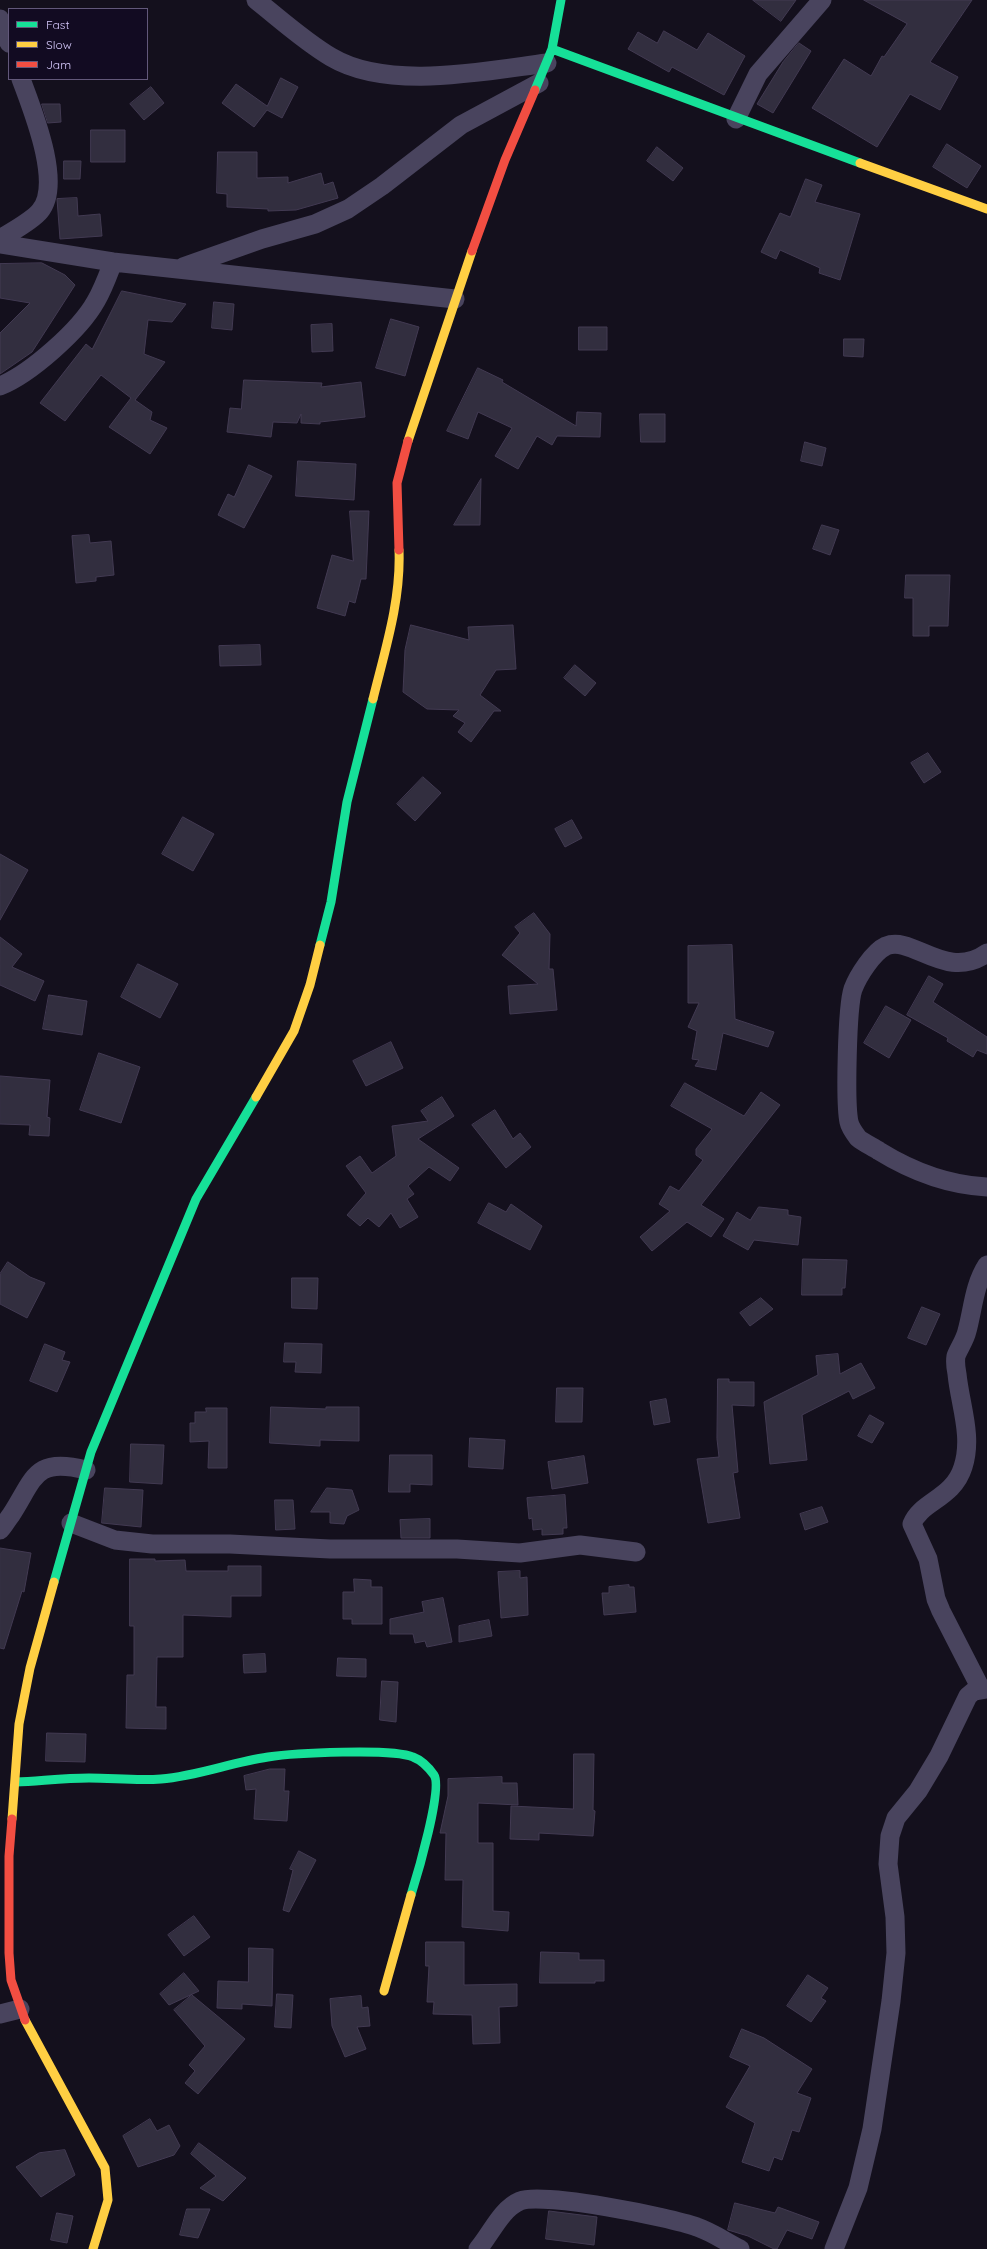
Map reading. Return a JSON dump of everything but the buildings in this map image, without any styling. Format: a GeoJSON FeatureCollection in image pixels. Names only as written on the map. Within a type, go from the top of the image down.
{"type":"FeatureCollection","features":[{"type":"Feature","properties":{"kind":"street"},"geometry":{"type":"LineString","coordinates":[[256,0],[332,57],[358,68],[402,75],[446,75],[549,56],[736,119],[987,209]]}},
{"type":"Feature","properties":{"kind":"street"},"geometry":{"type":"LineString","coordinates":[[93,2249],[109,2205],[110,2187],[106,2168],[37,2046],[20,2009],[11,1980],[5,1850],[16,1782],[19,1724],[30,1668],[91,1452],[196,1199],[294,1031],[310,985],[331,902],[347,802],[397,602],[400,576],[397,483],[455,299],[505,160],[539,83],[549,56],[561,0]]}},
{"type":"Feature","properties":{"kind":"street"},"geometry":{"type":"LineString","coordinates":[[736,119],[758,74],[822,0]]}},
{"type":"Feature","properties":{"kind":"street"},"geometry":{"type":"LineString","coordinates":[[0,19],[8,40]]}},
{"type":"Feature","properties":{"kind":"street"},"geometry":{"type":"LineString","coordinates":[[0,240],[40,211],[49,187],[46,160],[39,131],[21,80]]}},
{"type":"Feature","properties":{"kind":"street"},"geometry":{"type":"LineString","coordinates":[[178,269],[262,239],[315,224],[348,209],[376,190],[460,125],[539,83]]}},
{"type":"Feature","properties":{"kind":"street"},"geometry":{"type":"LineString","coordinates":[[0,244],[113,262],[455,299]]}},
{"type":"Feature","properties":{"kind":"street"},"geometry":{"type":"LineString","coordinates":[[0,386],[10,382],[48,354],[87,315],[96,300],[113,262]]}},
{"type":"Feature","properties":{"kind":"street"},"geometry":{"type":"LineString","coordinates":[[987,953],[964,964],[946,961],[901,945],[886,946],[864,967],[853,989],[849,1012],[848,1101],[849,1123],[859,1138],[897,1162],[935,1179],[963,1185],[987,1186]]}},
{"type":"Feature","properties":{"kind":"street"},"geometry":{"type":"LineString","coordinates":[[834,2249],[858,2188],[872,2129],[891,2001],[896,1953],[895,1917],[888,1864],[890,1836],[896,1818],[918,1791],[939,1756],[968,1696],[984,1689],[941,1611],[936,1599],[928,1559],[912,1524],[922,1510],[942,1497],[952,1487],[963,1469],[967,1439],[957,1376],[956,1356],[967,1332],[974,1294],[987,1265]]}},
{"type":"Feature","properties":{"kind":"street"},"geometry":{"type":"LineString","coordinates":[[0,1530],[19,1502],[32,1479],[45,1467],[66,1465],[86,1470]]}},
{"type":"Feature","properties":{"kind":"street"},"geometry":{"type":"LineString","coordinates":[[71,1523],[115,1540],[152,1544],[230,1544],[330,1549],[457,1549],[520,1553],[580,1545],[636,1552]]}},
{"type":"Feature","properties":{"kind":"street"},"geometry":{"type":"LineString","coordinates":[[16,1782],[88,1778],[159,1779],[190,1776],[268,1757],[338,1753],[397,1754],[413,1757],[426,1766],[435,1776],[436,1793],[423,1854],[384,1991]]}},
{"type":"Feature","properties":{"kind":"street"},"geometry":{"type":"LineString","coordinates":[[0,2014],[20,2009]]}},
{"type":"Feature","properties":{"kind":"street"},"geometry":{"type":"LineString","coordinates":[[478,2249],[505,2212],[520,2201],[529,2199],[565,2202],[629,2211],[677,2221],[698,2227],[740,2249]]}},
{"type":"Feature","properties":{"kind":"traffic: fast"},"geometry":{"type":"LineString","coordinates":[[535,90],[552,49],[561,0]]}},
{"type":"Feature","properties":{"kind":"traffic: fast"},"geometry":{"type":"LineString","coordinates":[[552,49],[860,163]]}},
{"type":"Feature","properties":{"kind":"traffic: fast"},"geometry":{"type":"LineString","coordinates":[[320,945],[331,902],[347,802],[373,699]]}},
{"type":"Feature","properties":{"kind":"traffic: fast"},"geometry":{"type":"LineString","coordinates":[[54,1582],[91,1452],[196,1199],[256,1097]]}},
{"type":"Feature","properties":{"kind":"traffic: fast"},"geometry":{"type":"LineString","coordinates":[[16,1782],[80,1778],[143,1780],[161,1779],[188,1775],[255,1759],[281,1755],[365,1752],[402,1754],[413,1757],[422,1762],[430,1770],[434,1775],[436,1783],[435,1797],[428,1833],[411,1895]]}},
{"type":"Feature","properties":{"kind":"traffic: slow"},"geometry":{"type":"LineString","coordinates":[[860,163],[987,209]]}},
{"type":"Feature","properties":{"kind":"traffic: slow"},"geometry":{"type":"LineString","coordinates":[[408,441],[472,251]]}},
{"type":"Feature","properties":{"kind":"traffic: slow"},"geometry":{"type":"LineString","coordinates":[[373,699],[395,607],[399,569],[399,550]]}},
{"type":"Feature","properties":{"kind":"traffic: slow"},"geometry":{"type":"LineString","coordinates":[[256,1097],[294,1031],[310,985],[320,945]]}},
{"type":"Feature","properties":{"kind":"traffic: slow"},"geometry":{"type":"LineString","coordinates":[[12,1819],[19,1724],[30,1668],[54,1582]]}},
{"type":"Feature","properties":{"kind":"traffic: slow"},"geometry":{"type":"LineString","coordinates":[[384,1991],[411,1895]]}},
{"type":"Feature","properties":{"kind":"traffic: slow"},"geometry":{"type":"LineString","coordinates":[[25,2020],[105,2168],[108,2200],[93,2249]]}},
{"type":"Feature","properties":{"kind":"traffic: jam"},"geometry":{"type":"LineString","coordinates":[[472,251],[505,160],[535,90]]}},
{"type":"Feature","properties":{"kind":"traffic: jam"},"geometry":{"type":"LineString","coordinates":[[399,550],[397,483],[408,441]]}},
{"type":"Feature","properties":{"kind":"traffic: jam"},"geometry":{"type":"LineString","coordinates":[[12,1819],[9,1856],[9,1953],[11,1980],[25,2020]]}}]}
